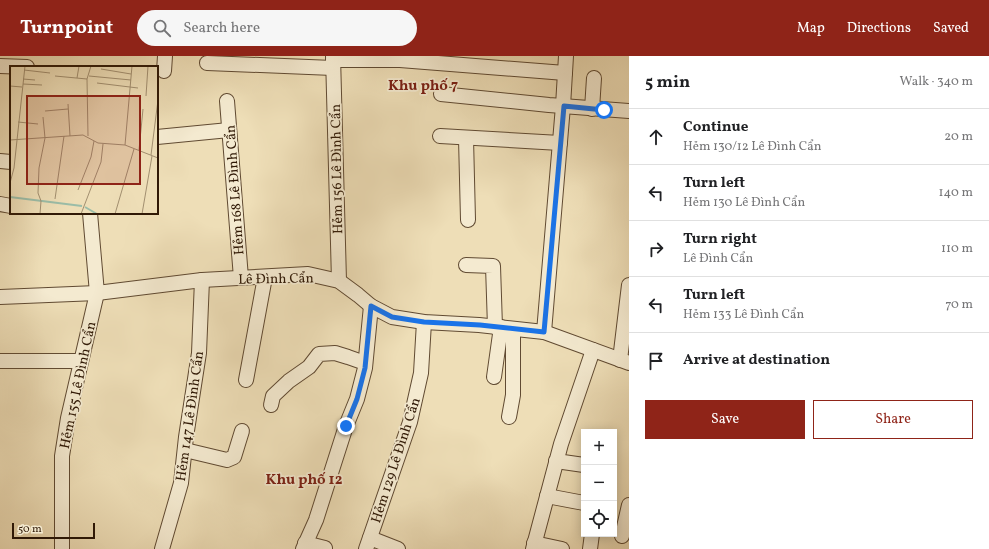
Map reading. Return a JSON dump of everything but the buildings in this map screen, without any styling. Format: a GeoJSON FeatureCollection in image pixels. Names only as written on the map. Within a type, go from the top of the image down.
{"type":"FeatureCollection","features":[{"type":"Feature","properties":{"kind":"street"},"geometry":{"type":"LineString","coordinates":[[164,70],[165,56]]}},
{"type":"Feature","properties":{"kind":"street"},"geometry":{"type":"LineString","coordinates":[[544,332],[564,106],[566,56]]}},
{"type":"Feature","properties":{"kind":"street"},"geometry":{"type":"LineString","coordinates":[[207,63],[330,63],[366,58],[565,73]]}},
{"type":"Feature","properties":{"kind":"street","name":"Hẻm 156 Lê Đình Cẩn"},"geometry":{"type":"LineString","coordinates":[[330,63],[338,281]]}},
{"type":"Feature","properties":{"kind":"street"},"geometry":{"type":"LineString","coordinates":[[0,66],[10,66]]}},
{"type":"Feature","properties":{"kind":"street"},"geometry":{"type":"LineString","coordinates":[[592,109],[594,78]]}},
{"type":"Feature","properties":{"kind":"street"},"geometry":{"type":"LineString","coordinates":[[441,94],[592,109],[629,111]]}},
{"type":"Feature","properties":{"kind":"street","name":"Hẻm 168 Lê Đình Cẩn"},"geometry":{"type":"LineString","coordinates":[[227,101],[241,278]]}},
{"type":"Feature","properties":{"kind":"street"},"geometry":{"type":"LineString","coordinates":[[158,137],[229,130]]}},
{"type":"Feature","properties":{"kind":"street"},"geometry":{"type":"LineString","coordinates":[[440,136],[560,143]]}},
{"type":"Feature","properties":{"kind":"street"},"geometry":{"type":"LineString","coordinates":[[466,138],[468,220]]}},
{"type":"Feature","properties":{"kind":"street"},"geometry":{"type":"LineString","coordinates":[[0,161],[10,162]]}},
{"type":"Feature","properties":{"kind":"street"},"geometry":{"type":"LineString","coordinates":[[0,204],[10,206]]}},
{"type":"Feature","properties":{"kind":"street","name":"Hẻm 155 Lê Đình Cẩn"},"geometry":{"type":"LineString","coordinates":[[62,549],[62,456],[68,418],[97,293],[90,214]]}},
{"type":"Feature","properties":{"kind":"street"},"geometry":{"type":"LineString","coordinates":[[466,265],[493,266],[513,395],[509,417]]}},
{"type":"Feature","properties":{"kind":"street","name":"Lê Đình Cẩn"},"geometry":{"type":"LineString","coordinates":[[0,297],[97,293],[202,280],[308,274],[338,281],[371,306],[392,317],[424,322],[544,332],[625,362]]}},
{"type":"Feature","properties":{"kind":"street"},"geometry":{"type":"LineString","coordinates":[[246,380],[265,277]]}},
{"type":"Feature","properties":{"kind":"street","name":"Hẻm 147 Lê Đình Cẩn"},"geometry":{"type":"LineString","coordinates":[[162,549],[181,484],[199,353],[202,280]]}},
{"type":"Feature","properties":{"kind":"street"},"geometry":{"type":"LineString","coordinates":[[625,362],[629,285]]}},
{"type":"Feature","properties":{"kind":"street"},"geometry":{"type":"LineString","coordinates":[[325,548],[304,546],[316,520],[346,426],[357,399],[365,362],[371,306]]}},
{"type":"Feature","properties":{"kind":"street","name":"Hẻm 129 Lê Đình Cẩn"},"geometry":{"type":"LineString","coordinates":[[368,544],[410,422],[422,373],[424,322]]}},
{"type":"Feature","properties":{"kind":"street"},"geometry":{"type":"LineString","coordinates":[[494,377],[503,328]]}},
{"type":"Feature","properties":{"kind":"street"},"geometry":{"type":"LineString","coordinates":[[562,549],[534,546],[561,444],[593,350]]}},
{"type":"Feature","properties":{"kind":"street"},"geometry":{"type":"LineString","coordinates":[[271,405],[274,396],[289,381],[309,367],[319,354],[335,353],[365,362]]}},
{"type":"Feature","properties":{"kind":"street"},"geometry":{"type":"LineString","coordinates":[[0,361],[81,360]]}},
{"type":"Feature","properties":{"kind":"street"},"geometry":{"type":"LineString","coordinates":[[185,450],[227,460],[234,457],[242,430]]}},
{"type":"Feature","properties":{"kind":"street"},"geometry":{"type":"LineString","coordinates":[[556,461],[581,465]]}},
{"type":"Feature","properties":{"kind":"street"},"geometry":{"type":"LineString","coordinates":[[547,496],[581,502]]}},
{"type":"Feature","properties":{"kind":"street"},"geometry":{"type":"LineString","coordinates":[[622,536],[629,505]]}},
{"type":"Feature","properties":{"kind":"street"},"geometry":{"type":"LineString","coordinates":[[590,549],[592,537]]}},
{"type":"Feature","properties":{"kind":"street"},"geometry":{"type":"LineString","coordinates":[[368,544],[398,549]]}},
{"type":"Feature","properties":{"kind":"district","name":"Khu phố 7"},"geometry":{"type":"Point","coordinates":[423,85]}},
{"type":"Feature","properties":{"kind":"district","name":"Khu phố 12"},"geometry":{"type":"Point","coordinates":[304,479]}},
{"type":"Feature","properties":{"kind":"route"},"geometry":{"type":"LineString","coordinates":[[346,426],[357,399],[365,368],[371,306],[392,317],[424,322],[480,325],[544,332],[564,106],[604,110]]}}]}
